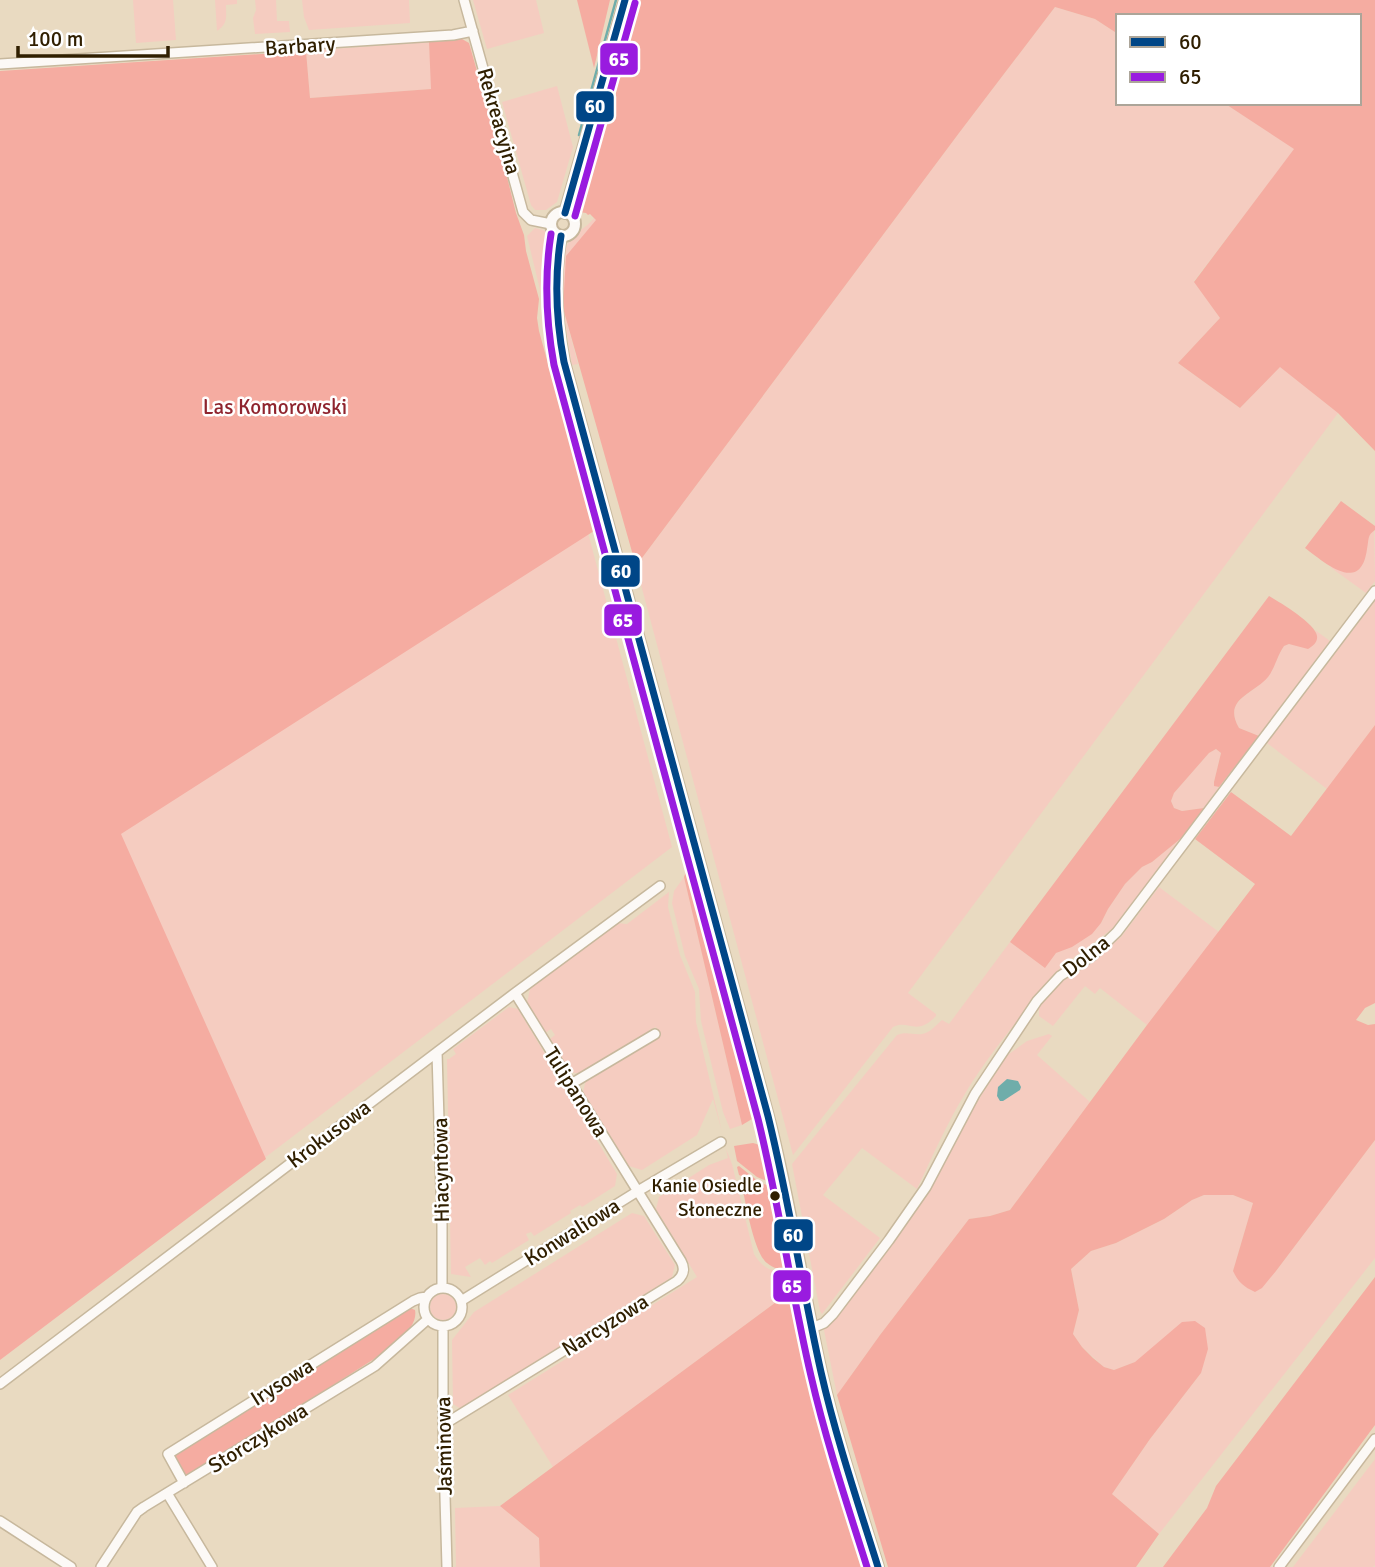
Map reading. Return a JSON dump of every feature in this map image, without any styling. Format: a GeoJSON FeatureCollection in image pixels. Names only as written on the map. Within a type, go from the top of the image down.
{"type":"FeatureCollection","features":[{"type":"Feature","properties":{"kind":"street","name":"Rekreacyjna"},"geometry":{"type":"LineString","coordinates":[[464,0],[523,212],[531,220],[551,223]]}},
{"type":"Feature","properties":{"kind":"street"},"geometry":{"type":"LineString","coordinates":[[565,213],[625,0]]}},
{"type":"Feature","properties":{"kind":"street","name":"Barbary"},"geometry":{"type":"LineString","coordinates":[[0,64],[248,50],[453,35],[473,31]]}},
{"type":"Feature","properties":{"kind":"street"},"geometry":{"type":"LineString","coordinates":[[565,213],[573,218],[575,227],[570,234],[561,236],[553,232],[551,223],[555,215],[565,213]]}},
{"type":"Feature","properties":{"kind":"street"},"geometry":{"type":"LineString","coordinates":[[561,236],[556,300],[564,362],[773,1135],[829,1407],[878,1567]]}},
{"type":"Feature","properties":{"kind":"street","name":"Dolna"},"geometry":{"type":"LineString","coordinates":[[812,1328],[824,1323],[834,1314],[926,1187],[975,1094],[1037,1002],[1060,976],[1092,956],[1117,932],[1375,591]]}},
{"type":"Feature","properties":{"kind":"street","name":"Krokusowa"},"geometry":{"type":"LineString","coordinates":[[0,1384],[660,886]]}},
{"type":"Feature","properties":{"kind":"street","name":"Tulipanowa"},"geometry":{"type":"LineString","coordinates":[[515,993],[638,1191]]}},
{"type":"Feature","properties":{"kind":"street"},"geometry":{"type":"LineString","coordinates":[[571,1084],[654,1034]]}},
{"type":"Feature","properties":{"kind":"street","name":"Hiacyntowa"},"geometry":{"type":"LineString","coordinates":[[438,1052],[442,1288]]}},
{"type":"Feature","properties":{"kind":"street","name":"Konwaliowa"},"geometry":{"type":"LineString","coordinates":[[461,1301],[721,1142]]}},
{"type":"Feature","properties":{"kind":"street","name":"Narcyzowa"},"geometry":{"type":"LineString","coordinates":[[443,1425],[681,1277],[684,1269],[682,1263],[638,1191]]}},
{"type":"Feature","properties":{"kind":"street"},"geometry":{"type":"LineString","coordinates":[[442,1288],[454,1291],[461,1301],[458,1318],[443,1326],[428,1319],[424,1308],[427,1297],[442,1288]]}},
{"type":"Feature","properties":{"kind":"street","name":"Irysowa"},"geometry":{"type":"LineString","coordinates":[[184,1483],[168,1454],[413,1301],[427,1297]]}},
{"type":"Feature","properties":{"kind":"street","name":"Storczykowa"},"geometry":{"type":"LineString","coordinates":[[101,1567],[137,1512],[375,1366],[428,1319]]}},
{"type":"Feature","properties":{"kind":"street","name":"Jaśminowa"},"geometry":{"type":"LineString","coordinates":[[443,1326],[447,1567]]}},
{"type":"Feature","properties":{"kind":"street"},"geometry":{"type":"LineString","coordinates":[[1279,1567],[1375,1439]]}},
{"type":"Feature","properties":{"kind":"street"},"geometry":{"type":"LineString","coordinates":[[167,1493],[212,1567]]}},
{"type":"Feature","properties":{"kind":"street"},"geometry":{"type":"LineString","coordinates":[[0,1521],[71,1567]]}},
{"type":"Feature","properties":{"kind":"shaded area"},"geometry":{"type":"Polygon","coordinates":[[[133,0],[173,0],[176,40],[136,43],[133,0]]]}},
{"type":"Feature","properties":{"kind":"shaded area"},"geometry":{"type":"Polygon","coordinates":[[[215,0],[237,0],[237,4],[226,5],[225,23],[217,31],[215,0]]]}},
{"type":"Feature","properties":{"kind":"shaded area"},"geometry":{"type":"Polygon","coordinates":[[[255,0],[276,0],[277,21],[289,21],[290,32],[255,34],[255,0]]]}},
{"type":"Feature","properties":{"kind":"shaded area"},"geometry":{"type":"Polygon","coordinates":[[[302,0],[409,0],[410,23],[309,30],[302,0]]]}},
{"type":"Feature","properties":{"kind":"shaded area"},"geometry":{"type":"Polygon","coordinates":[[[473,0],[536,0],[544,33],[487,49],[473,0]]]}},
{"type":"Feature","properties":{"kind":"shaded area"},"geometry":{"type":"Polygon","coordinates":[[[1055,7],[1095,19],[1116,33],[1116,105],[1227,105],[1295,149],[1194,281],[1220,318],[1178,363],[1240,408],[1280,366],[1338,413],[908,993],[936,1016],[918,1027],[893,1027],[793,1155],[636,566],[1055,7]]]}},
{"type":"Feature","properties":{"kind":"shaded area"},"geometry":{"type":"Polygon","coordinates":[[[429,42],[432,89],[310,98],[306,51],[429,42]]]}},
{"type":"Feature","properties":{"kind":"shaded area"},"geometry":{"type":"Polygon","coordinates":[[[557,86],[573,147],[557,202],[546,210],[535,210],[531,205],[502,102],[557,86]]]}},
{"type":"Feature","properties":{"kind":"shaded area"},"geometry":{"type":"Polygon","coordinates":[[[594,218],[596,220],[563,308],[561,280],[565,249],[572,238],[594,218]]]}},
{"type":"Feature","properties":{"kind":"shaded area"},"geometry":{"type":"Polygon","coordinates":[[[535,228],[546,231],[553,242],[550,280],[553,325],[561,368],[584,455],[578,457],[543,330],[543,302],[527,236],[535,228]]]}},
{"type":"Feature","properties":{"kind":"shaded area"},"geometry":{"type":"Polygon","coordinates":[[[563,308],[578,364],[572,365],[563,308]]]}},
{"type":"Feature","properties":{"kind":"shaded area"},"geometry":{"type":"Polygon","coordinates":[[[1374,529],[1375,581],[1366,593],[1330,567],[1336,568],[1368,539],[1374,529]]]}},
{"type":"Feature","properties":{"kind":"shaded area"},"geometry":{"type":"Polygon","coordinates":[[[588,533],[672,847],[0,1360],[220,1056],[120,834],[588,533]]]}},
{"type":"Feature","properties":{"kind":"shaded area"},"geometry":{"type":"Polygon","coordinates":[[[1375,601],[1375,725],[1327,789],[1267,743],[1375,601]]]}},
{"type":"Feature","properties":{"kind":"shaded area"},"geometry":{"type":"Polygon","coordinates":[[[1315,630],[1330,641],[1259,736],[1239,728],[1235,719],[1236,705],[1264,680],[1284,646],[1317,634],[1315,630]]]}},
{"type":"Feature","properties":{"kind":"shaded area"},"geometry":{"type":"Polygon","coordinates":[[[1216,749],[1221,753],[1214,782],[1219,787],[1204,808],[1182,811],[1174,808],[1171,801],[1174,793],[1209,753],[1216,749]]]}},
{"type":"Feature","properties":{"kind":"shaded area"},"geometry":{"type":"Polygon","coordinates":[[[1185,835],[1112,929],[1062,966],[997,1047],[959,1104],[917,1189],[862,1148],[823,1195],[880,1238],[822,1314],[792,1164],[897,1035],[925,1033],[942,1020],[949,1024],[1010,942],[1044,967],[1056,953],[1101,923],[1125,884],[1142,867],[1185,835]]]}},
{"type":"Feature","properties":{"kind":"shaded area"},"geometry":{"type":"Polygon","coordinates":[[[684,877],[742,1125],[730,1129],[723,1112],[701,1021],[699,989],[685,956],[672,903],[674,891],[684,877]]]}},
{"type":"Feature","properties":{"kind":"shaded area"},"geometry":{"type":"Polygon","coordinates":[[[1159,887],[1219,932],[1147,1025],[1100,988],[1095,994],[1085,986],[1053,1026],[1039,1016],[1039,1006],[1059,983],[1121,937],[1159,887]]]}},
{"type":"Feature","properties":{"kind":"shaded area"},"geometry":{"type":"Polygon","coordinates":[[[669,892],[668,907],[680,955],[695,992],[696,1022],[722,1132],[713,1099],[697,1135],[642,1170],[629,1166],[583,1092],[586,1080],[660,1036],[656,1027],[581,1074],[570,1072],[550,1039],[555,1035],[551,1029],[545,1033],[527,1003],[530,989],[616,923],[627,924],[669,892]]]}},
{"type":"Feature","properties":{"kind":"shaded area"},"geometry":{"type":"Polygon","coordinates":[[[509,1007],[518,1009],[617,1174],[615,1186],[582,1207],[580,1205],[570,1211],[571,1213],[534,1236],[531,1232],[526,1234],[529,1240],[492,1263],[490,1261],[485,1265],[480,1258],[465,1267],[471,1277],[451,1274],[447,1059],[456,1054],[453,1049],[509,1007]]]}},
{"type":"Feature","properties":{"kind":"shaded area"},"geometry":{"type":"Polygon","coordinates":[[[1049,1034],[1052,1036],[1037,1055],[1090,1102],[1010,1210],[969,1219],[837,1395],[824,1330],[891,1241],[1005,1057],[1027,1041],[1049,1034]]]}},
{"type":"Feature","properties":{"kind":"shaded area"},"geometry":{"type":"Polygon","coordinates":[[[1375,1140],[1375,1258],[1159,1534],[1112,1494],[1201,1373],[1135,1362],[1114,1370],[1104,1367],[1082,1347],[1073,1334],[1079,1310],[1071,1269],[1091,1251],[1116,1243],[1164,1219],[1192,1200],[1204,1195],[1233,1195],[1253,1203],[1233,1271],[1276,1271],[1375,1140]]]}},
{"type":"Feature","properties":{"kind":"shaded area"},"geometry":{"type":"Polygon","coordinates":[[[726,1149],[754,1254],[766,1267],[789,1277],[795,1288],[553,1467],[508,1395],[697,1277],[656,1209],[659,1197],[709,1165],[728,1158],[726,1149]]]}},
{"type":"Feature","properties":{"kind":"shaded area"},"geometry":{"type":"Polygon","coordinates":[[[632,1213],[644,1216],[675,1265],[672,1277],[461,1409],[453,1404],[452,1340],[474,1312],[632,1213]]]}},
{"type":"Feature","properties":{"kind":"shaded area"},"geometry":{"type":"Polygon","coordinates":[[[443,1294],[452,1298],[456,1307],[452,1316],[443,1320],[434,1316],[430,1307],[434,1298],[443,1294]]]}},
{"type":"Feature","properties":{"kind":"shaded area"},"geometry":{"type":"Polygon","coordinates":[[[1375,1459],[1375,1565],[1293,1567],[1375,1459]]]}},
{"type":"Feature","properties":{"kind":"shaded area"},"geometry":{"type":"Polygon","coordinates":[[[500,1506],[539,1538],[540,1567],[456,1567],[455,1508],[500,1506]]]}},
{"type":"Feature","properties":{"kind":"green space"},"geometry":{"type":"Polygon","coordinates":[[[577,0],[610,0],[594,68],[577,0]]]}},
{"type":"Feature","properties":{"kind":"green space"},"geometry":{"type":"Polygon","coordinates":[[[635,0],[1375,0],[1375,451],[1338,413],[1280,367],[1240,408],[1178,363],[1220,318],[1194,282],[1294,149],[1227,105],[1361,105],[1361,14],[1116,14],[1116,33],[1095,19],[1055,7],[636,566],[563,308],[566,256],[596,220],[590,214],[579,212],[579,196],[576,195],[635,0]]]}},
{"type":"Feature","properties":{"kind":"green space","name":"Las Komorowski"},"geometry":{"type":"Polygon","coordinates":[[[462,39],[469,43],[524,235],[539,299],[539,331],[594,531],[121,834],[266,1159],[0,1360],[0,71],[306,51],[310,98],[431,89],[429,42],[462,39]]]}},
{"type":"Feature","properties":{"kind":"green space"},"geometry":{"type":"Polygon","coordinates":[[[1341,501],[1375,526],[1363,563],[1358,570],[1350,573],[1332,567],[1305,548],[1341,501]]]}},
{"type":"Feature","properties":{"kind":"green space"},"geometry":{"type":"Polygon","coordinates":[[[605,540],[614,550],[682,814],[678,820],[671,820],[604,557],[605,540]]]}},
{"type":"Feature","properties":{"kind":"green space"},"geometry":{"type":"Polygon","coordinates":[[[1269,596],[1310,626],[1317,636],[1316,642],[1308,649],[1289,644],[1284,646],[1268,677],[1237,704],[1234,710],[1239,728],[1259,736],[1219,787],[1214,786],[1221,753],[1216,749],[1209,753],[1174,793],[1171,801],[1174,808],[1182,811],[1204,808],[1185,835],[1142,867],[1125,884],[1092,934],[1072,947],[1056,953],[1045,968],[1010,942],[1269,596]]]}},
{"type":"Feature","properties":{"kind":"green space"},"geometry":{"type":"Polygon","coordinates":[[[1375,725],[1375,1003],[1365,1008],[1356,1020],[1368,1025],[1375,1024],[1375,1140],[1276,1271],[1262,1288],[1255,1292],[1242,1284],[1233,1271],[1253,1203],[1233,1195],[1204,1195],[1192,1200],[1164,1219],[1116,1243],[1091,1251],[1071,1269],[1079,1310],[1073,1334],[1082,1347],[1104,1367],[1114,1370],[1135,1362],[1182,1322],[1195,1321],[1205,1328],[1208,1349],[1201,1373],[1112,1494],[1159,1534],[1136,1567],[888,1567],[837,1395],[969,1219],[1010,1210],[1255,884],[1195,839],[1231,792],[1291,836],[1375,725]]]}},
{"type":"Feature","properties":{"kind":"green space"},"geometry":{"type":"Polygon","coordinates":[[[686,856],[693,857],[744,1042],[745,1062],[756,1112],[752,1119],[742,1125],[684,877],[688,866],[686,856]]]}},
{"type":"Feature","properties":{"kind":"green space"},"geometry":{"type":"Polygon","coordinates":[[[753,1143],[765,1149],[769,1157],[772,1171],[769,1172],[769,1182],[757,1177],[737,1161],[734,1146],[753,1143]]]}},
{"type":"Feature","properties":{"kind":"green space"},"geometry":{"type":"Polygon","coordinates":[[[739,1166],[759,1182],[772,1187],[772,1200],[777,1200],[787,1226],[796,1278],[770,1266],[762,1258],[751,1228],[742,1186],[745,1181],[744,1177],[739,1175],[739,1166]]]}},
{"type":"Feature","properties":{"kind":"green space"},"geometry":{"type":"Polygon","coordinates":[[[1375,1277],[1375,1425],[1270,1567],[1163,1567],[1207,1508],[1216,1486],[1375,1277]]]}},
{"type":"Feature","properties":{"kind":"green space"},"geometry":{"type":"Polygon","coordinates":[[[795,1288],[816,1402],[866,1567],[540,1567],[539,1538],[500,1506],[795,1288]]]}},
{"type":"Feature","properties":{"kind":"green space"},"geometry":{"type":"Polygon","coordinates":[[[410,1308],[415,1310],[412,1324],[402,1338],[387,1350],[195,1473],[182,1474],[173,1458],[175,1452],[410,1308]]]}},
{"type":"Feature","properties":{"kind":"water"},"geometry":{"type":"Polygon","coordinates":[[[1007,1079],[1018,1081],[1021,1087],[1000,1101],[997,1096],[998,1087],[1007,1079]]]}},
{"type":"Feature","properties":{"kind":"waterway"},"geometry":{"type":"LineString","coordinates":[[579,135],[616,0]]}},
{"type":"Feature","properties":{"kind":"waterway"},"geometry":{"type":"LineString","coordinates":[[589,154],[632,0]]}},
{"type":"Feature","properties":{"kind":"transit line","name":"60"},"geometry":{"type":"LineString","coordinates":[[565,213],[625,0]]}},
{"type":"Feature","properties":{"kind":"transit line","name":"65"},"geometry":{"type":"LineString","coordinates":[[575,216],[635,3]]}},
{"type":"Feature","properties":{"kind":"transit line","name":"65"},"geometry":{"type":"LineString","coordinates":[[551,234],[547,300],[554,365],[758,1119],[817,1400],[867,1567]]}},
{"type":"Feature","properties":{"kind":"transit line","name":"60"},"geometry":{"type":"LineString","coordinates":[[561,236],[557,299],[564,362],[768,1116],[827,1397],[878,1567]]}},
{"type":"Feature","properties":{"kind":"place","name":"Kanie Osiedle Słoneczne"},"geometry":{"type":"Point","coordinates":[775,1196]}}]}
